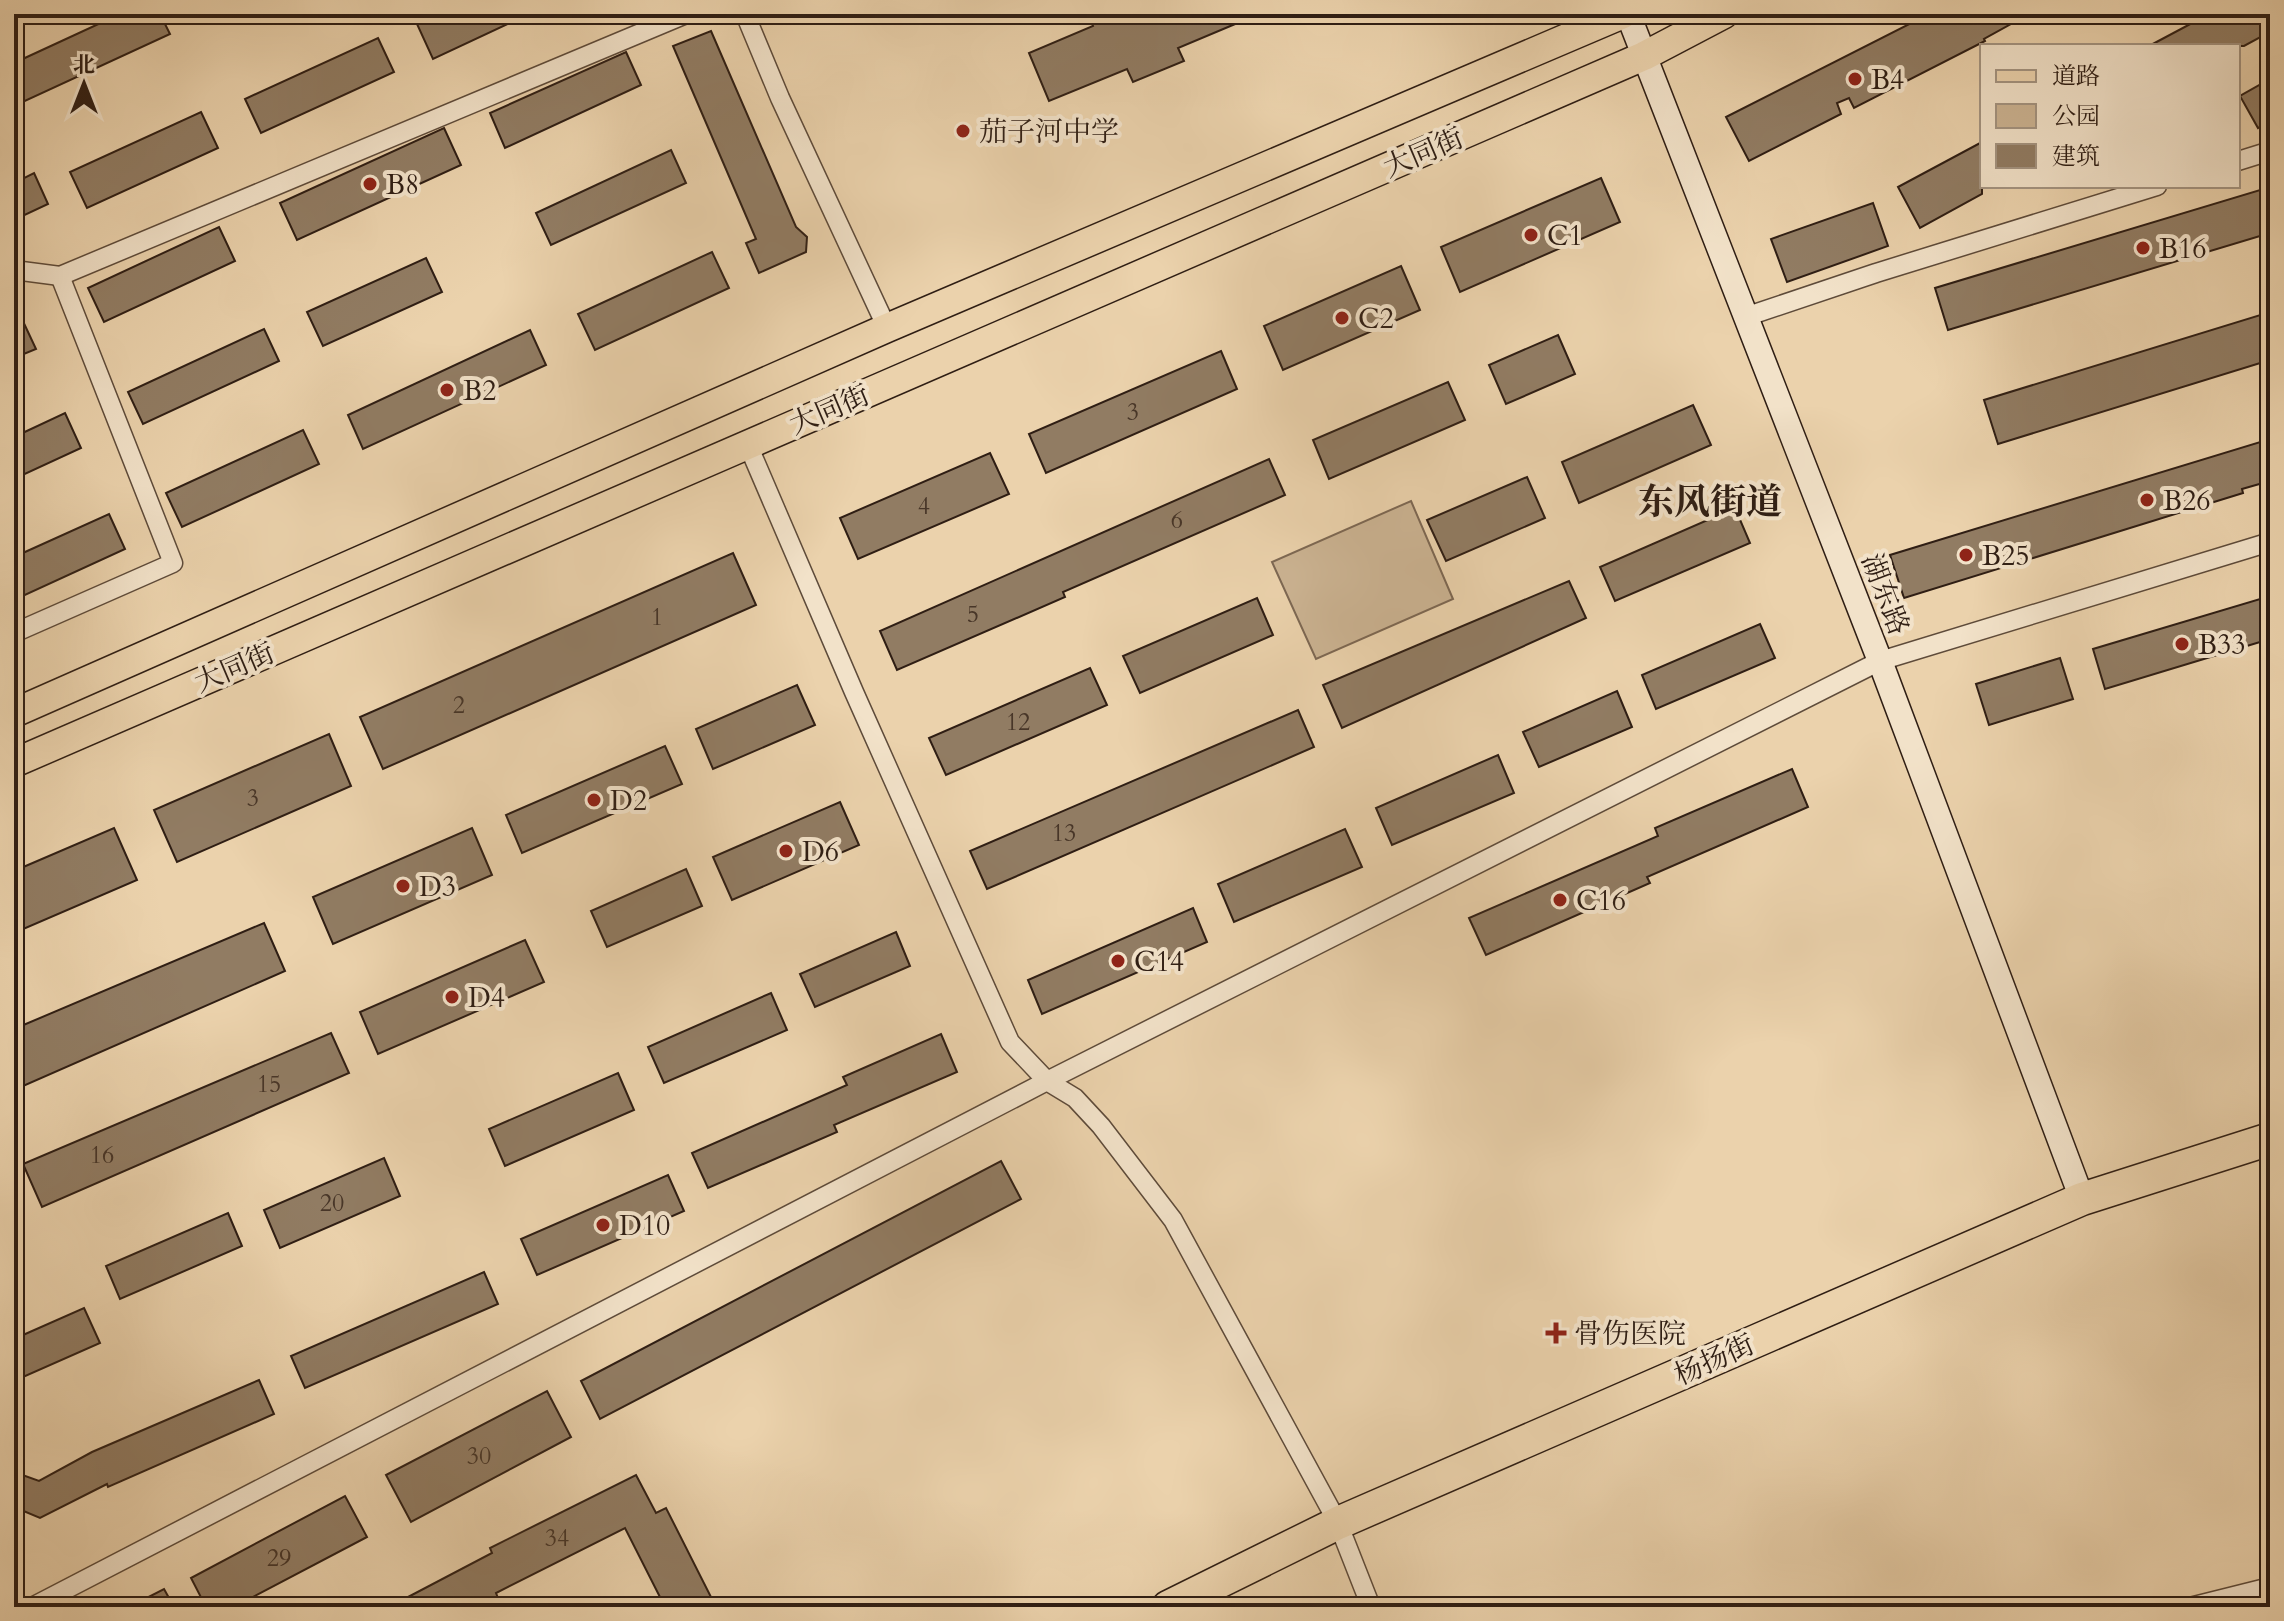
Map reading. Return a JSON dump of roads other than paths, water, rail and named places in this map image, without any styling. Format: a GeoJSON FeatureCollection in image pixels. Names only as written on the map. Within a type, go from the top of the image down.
{"type":"FeatureCollection","features":[{"type":"Feature","properties":{"kind":"highway","name":"杨扬街"},"geometry":{"type":"LineString","coordinates":[[1168,1607],[1338,1523],[2082,1199],[2270,1139]]}},
{"type":"Feature","properties":{"kind":"main road","name":"大同街"},"geometry":{"type":"LineString","coordinates":[[14,713],[887,328],[1625,14]]}},
{"type":"Feature","properties":{"kind":"main road","name":"大同街"},"geometry":{"type":"LineString","coordinates":[[14,763],[1644,56],[1724,14]]}},
{"type":"Feature","properties":{"kind":"street"},"geometry":{"type":"LineString","coordinates":[[14,270],[60,276],[686,14]]}},
{"type":"Feature","properties":{"kind":"street"},"geometry":{"type":"LineString","coordinates":[[745,14],[780,98],[887,328]]}},
{"type":"Feature","properties":{"kind":"street","name":"湖东路"},"geometry":{"type":"LineString","coordinates":[[1625,14],[1880,661],[2082,1199]]}},
{"type":"Feature","properties":{"kind":"street"},"geometry":{"type":"LineString","coordinates":[[2240,160],[2270,151]]}},
{"type":"Feature","properties":{"kind":"street"},"geometry":{"type":"LineString","coordinates":[[1745,317],[2151,188]]}},
{"type":"Feature","properties":{"kind":"street"},"geometry":{"type":"LineString","coordinates":[[14,633],[173,563],[60,276]]}},
{"type":"Feature","properties":{"kind":"street"},"geometry":{"type":"LineString","coordinates":[[748,445],[1010,1042],[1047,1081],[1075,1098],[1101,1126],[1173,1220],[1338,1523],[1371,1607]]}},
{"type":"Feature","properties":{"kind":"street"},"geometry":{"type":"LineString","coordinates":[[32,1607],[1047,1081],[1880,661],[2270,542]]}},
{"type":"Feature","properties":{"kind":"street"},"geometry":{"type":"LineString","coordinates":[[2190,1607],[2270,1587]]}},
{"type":"Feature","properties":{"kind":"place","name":"B4"},"geometry":{"type":"Point","coordinates":[1855,79]}},
{"type":"Feature","properties":{"kind":"place","name":"茄子河中学"},"geometry":{"type":"Point","coordinates":[963,131]}},
{"type":"Feature","properties":{"kind":"place","name":"B8"},"geometry":{"type":"Point","coordinates":[370,184]}},
{"type":"Feature","properties":{"kind":"place","name":"C1"},"geometry":{"type":"Point","coordinates":[1531,235]}},
{"type":"Feature","properties":{"kind":"place","name":"B16"},"geometry":{"type":"Point","coordinates":[2143,248]}},
{"type":"Feature","properties":{"kind":"place","name":"C2"},"geometry":{"type":"Point","coordinates":[1342,318]}},
{"type":"Feature","properties":{"kind":"place","name":"B2"},"geometry":{"type":"Point","coordinates":[447,390]}},
{"type":"Feature","properties":{"kind":"place","name":"B26"},"geometry":{"type":"Point","coordinates":[2147,500]}},
{"type":"Feature","properties":{"kind":"place","name":"B25"},"geometry":{"type":"Point","coordinates":[1966,555]}},
{"type":"Feature","properties":{"kind":"place","name":"B33"},"geometry":{"type":"Point","coordinates":[2182,644]}},
{"type":"Feature","properties":{"kind":"place","name":"D2"},"geometry":{"type":"Point","coordinates":[594,800]}},
{"type":"Feature","properties":{"kind":"place","name":"D6"},"geometry":{"type":"Point","coordinates":[786,851]}},
{"type":"Feature","properties":{"kind":"place","name":"D3"},"geometry":{"type":"Point","coordinates":[403,886]}},
{"type":"Feature","properties":{"kind":"place","name":"C16"},"geometry":{"type":"Point","coordinates":[1560,900]}},
{"type":"Feature","properties":{"kind":"place","name":"C14"},"geometry":{"type":"Point","coordinates":[1118,961]}},
{"type":"Feature","properties":{"kind":"place","name":"D4"},"geometry":{"type":"Point","coordinates":[452,997]}},
{"type":"Feature","properties":{"kind":"place","name":"D10"},"geometry":{"type":"Point","coordinates":[603,1225]}},
{"type":"Feature","properties":{"kind":"place","name":"骨伤医院"},"geometry":{"type":"Point","coordinates":[1556,1333]}},
{"type":"Feature","properties":{"kind":"district","name":"东风街道"},"geometry":{"type":"Point","coordinates":[1710,501]}}]}
